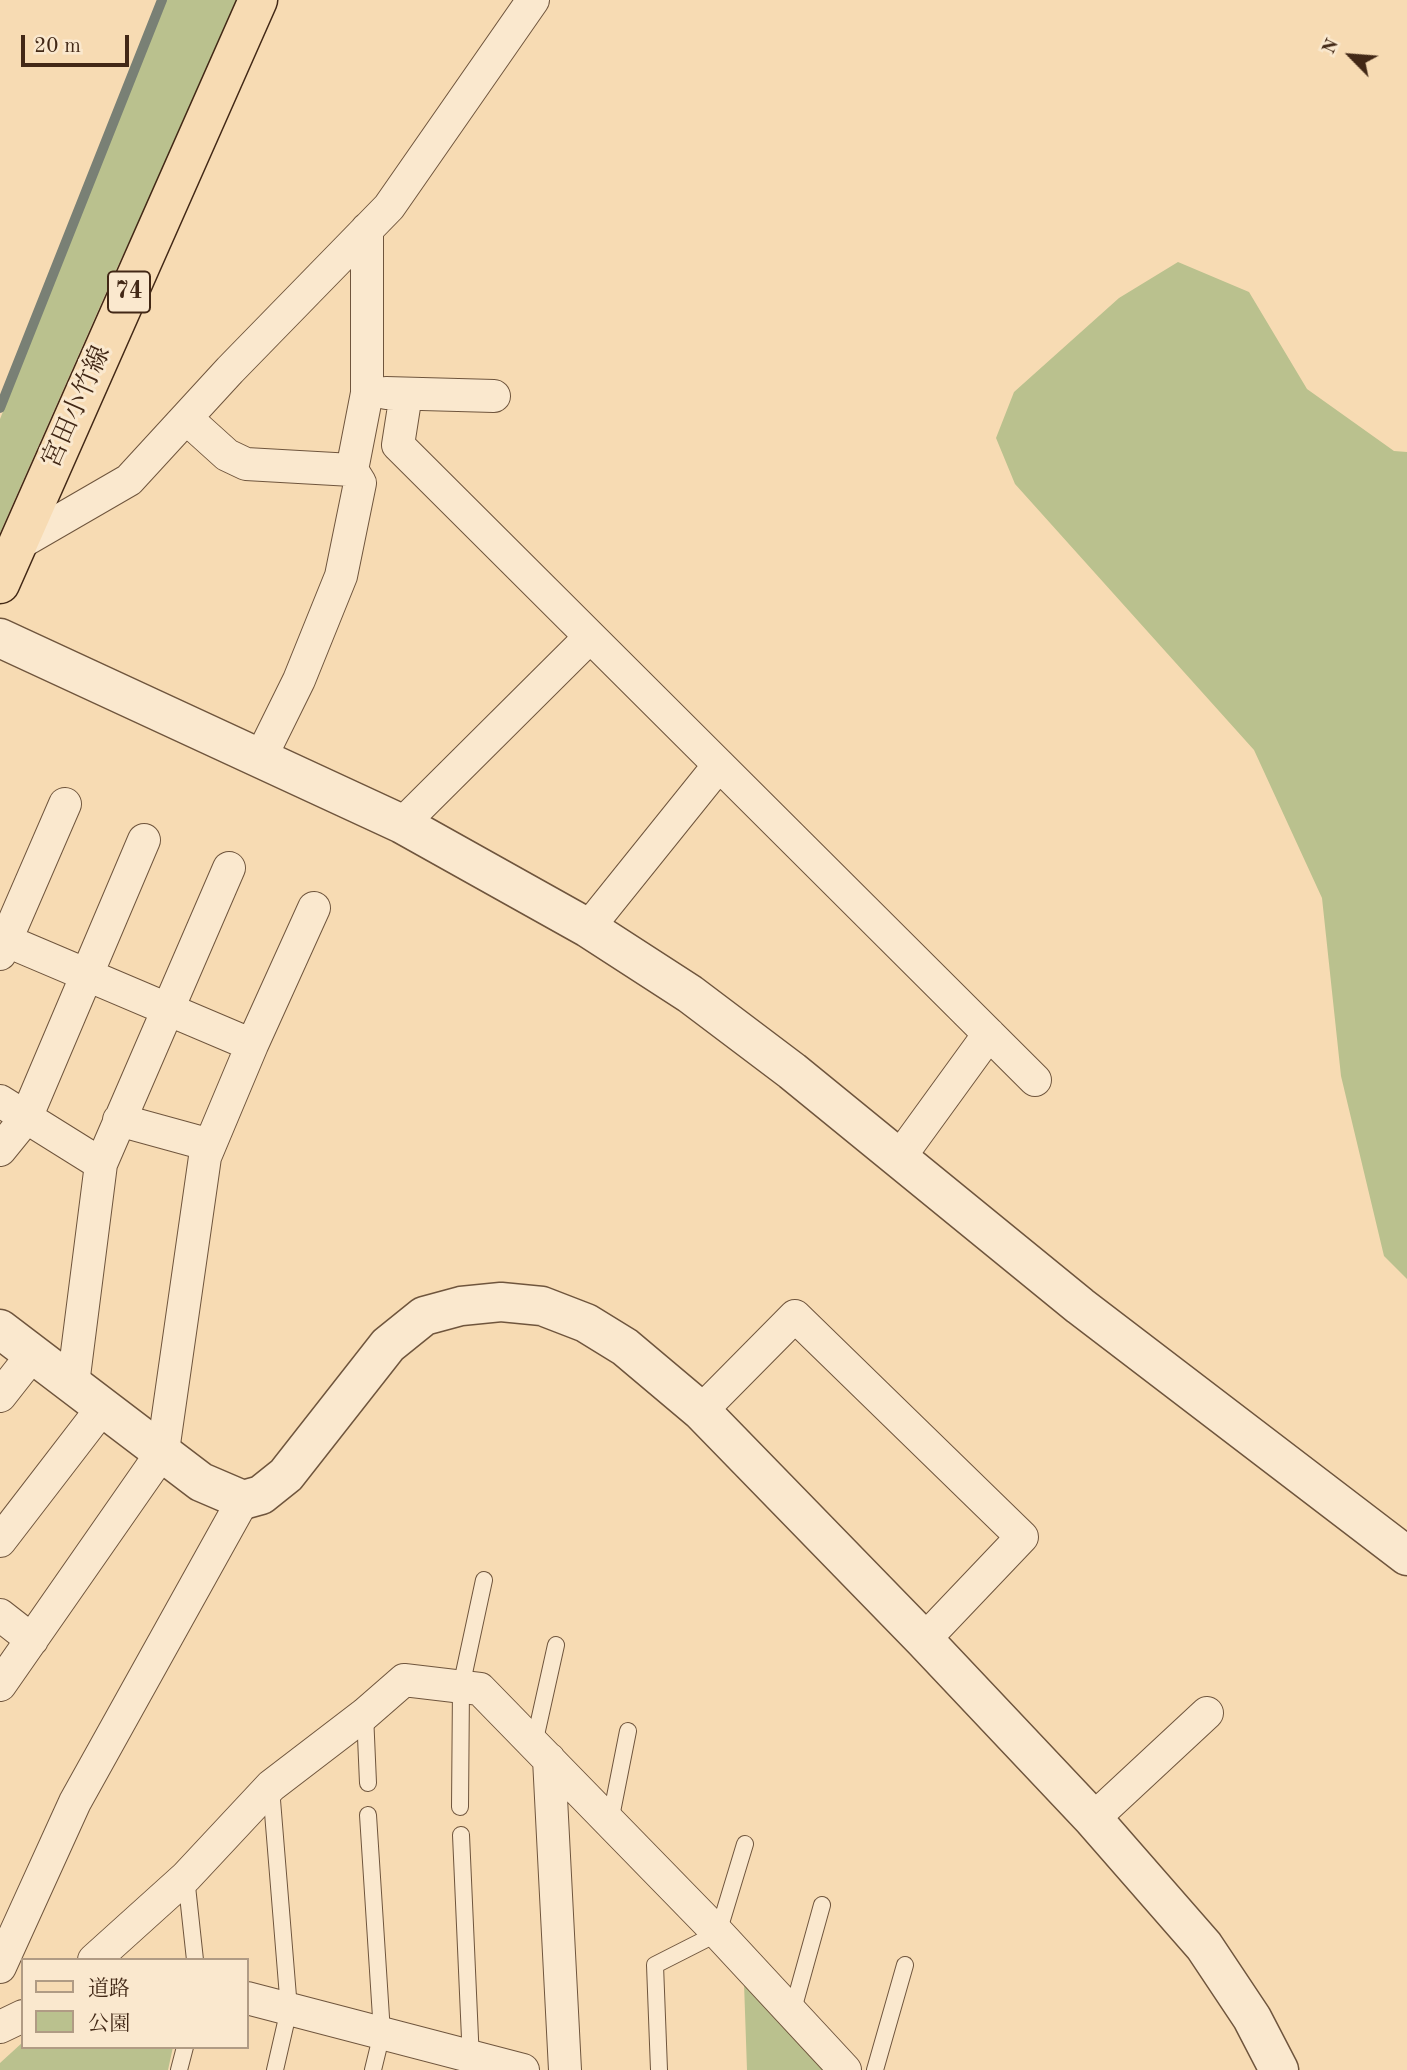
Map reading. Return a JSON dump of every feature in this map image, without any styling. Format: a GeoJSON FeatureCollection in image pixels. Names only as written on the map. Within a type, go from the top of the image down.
{"type":"FeatureCollection","features":[{"type":"Feature","properties":{"kind":"main road","name":"宮田小竹線"},"geometry":{"type":"LineString","coordinates":[[0,583],[258,0]]}},
{"type":"Feature","properties":{"kind":"street"},"geometry":{"type":"LineString","coordinates":[[15,546],[129,480],[388,207],[533,0]]}},
{"type":"Feature","properties":{"kind":"street"},"geometry":{"type":"LineString","coordinates":[[261,757],[299,680],[341,576],[360,483],[352,470],[367,393],[367,229]]}},
{"type":"Feature","properties":{"kind":"street"},"geometry":{"type":"LineString","coordinates":[[367,393],[494,396]]}},
{"type":"Feature","properties":{"kind":"street"},"geometry":{"type":"LineString","coordinates":[[405,394],[398,445],[1035,1080]]}},
{"type":"Feature","properties":{"kind":"street"},"geometry":{"type":"LineString","coordinates":[[186,418],[226,455],[246,464],[352,470]]}},
{"type":"Feature","properties":{"kind":"street"},"geometry":{"type":"LineString","coordinates":[[402,824],[590,637]]}},
{"type":"Feature","properties":{"kind":"street"},"geometry":{"type":"LineString","coordinates":[[0,638],[402,824],[588,928],[690,994],[899,1158],[1080,1306],[1407,1556]]}},
{"type":"Feature","properties":{"kind":"street"},"geometry":{"type":"LineString","coordinates":[[588,928],[719,765]]}},
{"type":"Feature","properties":{"kind":"street"},"geometry":{"type":"LineString","coordinates":[[65,804],[2,944],[87,975],[252,1045]]}},
{"type":"Feature","properties":{"kind":"street"},"geometry":{"type":"LineString","coordinates":[[0,1150],[26,1118],[144,840]]}},
{"type":"Feature","properties":{"kind":"street"},"geometry":{"type":"LineString","coordinates":[[73,1384],[101,1164],[229,869]]}},
{"type":"Feature","properties":{"kind":"street"},"geometry":{"type":"LineString","coordinates":[[0,1685],[163,1451],[205,1157],[314,908]]}},
{"type":"Feature","properties":{"kind":"street"},"geometry":{"type":"LineString","coordinates":[[899,1158],[989,1034]]}},
{"type":"Feature","properties":{"kind":"street"},"geometry":{"type":"LineString","coordinates":[[0,1101],[101,1164]]}},
{"type":"Feature","properties":{"kind":"street"},"geometry":{"type":"LineString","coordinates":[[119,1120],[210,1145]]}},
{"type":"Feature","properties":{"kind":"street"},"geometry":{"type":"LineString","coordinates":[[0,1329],[201,1482],[243,1500],[261,1495],[286,1475],[388,1345],[424,1316],[461,1306],[501,1302],[542,1306],[586,1323],[625,1347],[701,1411],[924,1640],[1093,1819],[1203,1946],[1252,2018],[1279,2070]]}},
{"type":"Feature","properties":{"kind":"street"},"geometry":{"type":"LineString","coordinates":[[701,1411],[795,1316],[1022,1537],[924,1640]]}},
{"type":"Feature","properties":{"kind":"street"},"geometry":{"type":"LineString","coordinates":[[0,1396],[33,1354]]}},
{"type":"Feature","properties":{"kind":"street"},"geometry":{"type":"LineString","coordinates":[[0,1541],[103,1407]]}},
{"type":"Feature","properties":{"kind":"street"},"geometry":{"type":"LineString","coordinates":[[0,1967],[75,1802],[243,1500]]}},
{"type":"Feature","properties":{"kind":"street"},"geometry":{"type":"LineString","coordinates":[[0,1615],[32,1640]]}},
{"type":"Feature","properties":{"kind":"street"},"geometry":{"type":"LineString","coordinates":[[99,1958],[186,1877],[271,1786],[365,1714],[404,1680],[480,1689],[718,1933],[845,2070]]}},
{"type":"Feature","properties":{"kind":"street"},"geometry":{"type":"LineString","coordinates":[[1093,1819],[1207,1713]]}},
{"type":"Feature","properties":{"kind":"street"},"geometry":{"type":"LineString","coordinates":[[542,1751],[565,2070]]}},
{"type":"Feature","properties":{"kind":"street"},"geometry":{"type":"LineString","coordinates":[[248,1998],[383,2033],[470,2063],[523,2070]]}},
{"type":"Feature","properties":{"kind":"street"},"geometry":{"type":"LineString","coordinates":[[0,2027],[21,2016]]}},
{"type":"Feature","properties":{"kind":"lane"},"geometry":{"type":"LineString","coordinates":[[460,1807],[461,1687],[484,1580]]}},
{"type":"Feature","properties":{"kind":"lane"},"geometry":{"type":"LineString","coordinates":[[542,1751],[556,1645]]}},
{"type":"Feature","properties":{"kind":"lane"},"geometry":{"type":"LineString","coordinates":[[365,1714],[368,1783]]}},
{"type":"Feature","properties":{"kind":"lane"},"geometry":{"type":"LineString","coordinates":[[610,1822],[628,1731]]}},
{"type":"Feature","properties":{"kind":"lane"},"geometry":{"type":"LineString","coordinates":[[271,1786],[289,2009],[275,2070]]}},
{"type":"Feature","properties":{"kind":"lane"},"geometry":{"type":"LineString","coordinates":[[368,1815],[383,2033],[373,2070]]}},
{"type":"Feature","properties":{"kind":"lane"},"geometry":{"type":"LineString","coordinates":[[461,1835],[470,2063]]}},
{"type":"Feature","properties":{"kind":"lane"},"geometry":{"type":"LineString","coordinates":[[659,2070],[655,1965],[718,1933],[745,1844]]}},
{"type":"Feature","properties":{"kind":"lane"},"geometry":{"type":"LineString","coordinates":[[186,1877],[195,1958]]}},
{"type":"Feature","properties":{"kind":"lane"},"geometry":{"type":"LineString","coordinates":[[792,2013],[822,1905]]}},
{"type":"Feature","properties":{"kind":"lane"},"geometry":{"type":"LineString","coordinates":[[875,2070],[905,1965]]}},
{"type":"Feature","properties":{"kind":"lane"},"geometry":{"type":"LineString","coordinates":[[179,2070],[184,2049]]}},
{"type":"Feature","properties":{"kind":"green space"},"geometry":{"type":"Polygon","coordinates":[[[166,0],[242,0],[116,270],[0,533],[0,419],[166,0]]]}},
{"type":"Feature","properties":{"kind":"green space"},"geometry":{"type":"Polygon","coordinates":[[[1178,262],[1249,292],[1307,389],[1394,451],[1407,452],[1407,1279],[1384,1256],[1341,1076],[1322,898],[1254,750],[1015,484],[996,438],[1014,392],[1119,298],[1178,262]]]}},
{"type":"Feature","properties":{"kind":"green space"},"geometry":{"type":"Polygon","coordinates":[[[744,1983],[831,2070],[747,2070],[744,1983]]]}},
{"type":"Feature","properties":{"kind":"green space"},"geometry":{"type":"Polygon","coordinates":[[[21,2044],[21,2049],[173,2049],[168,2070],[0,2070],[0,2063],[21,2044]]]}},
{"type":"Feature","properties":{"kind":"waterway"},"geometry":{"type":"LineString","coordinates":[[0,408],[162,0]]}}]}
